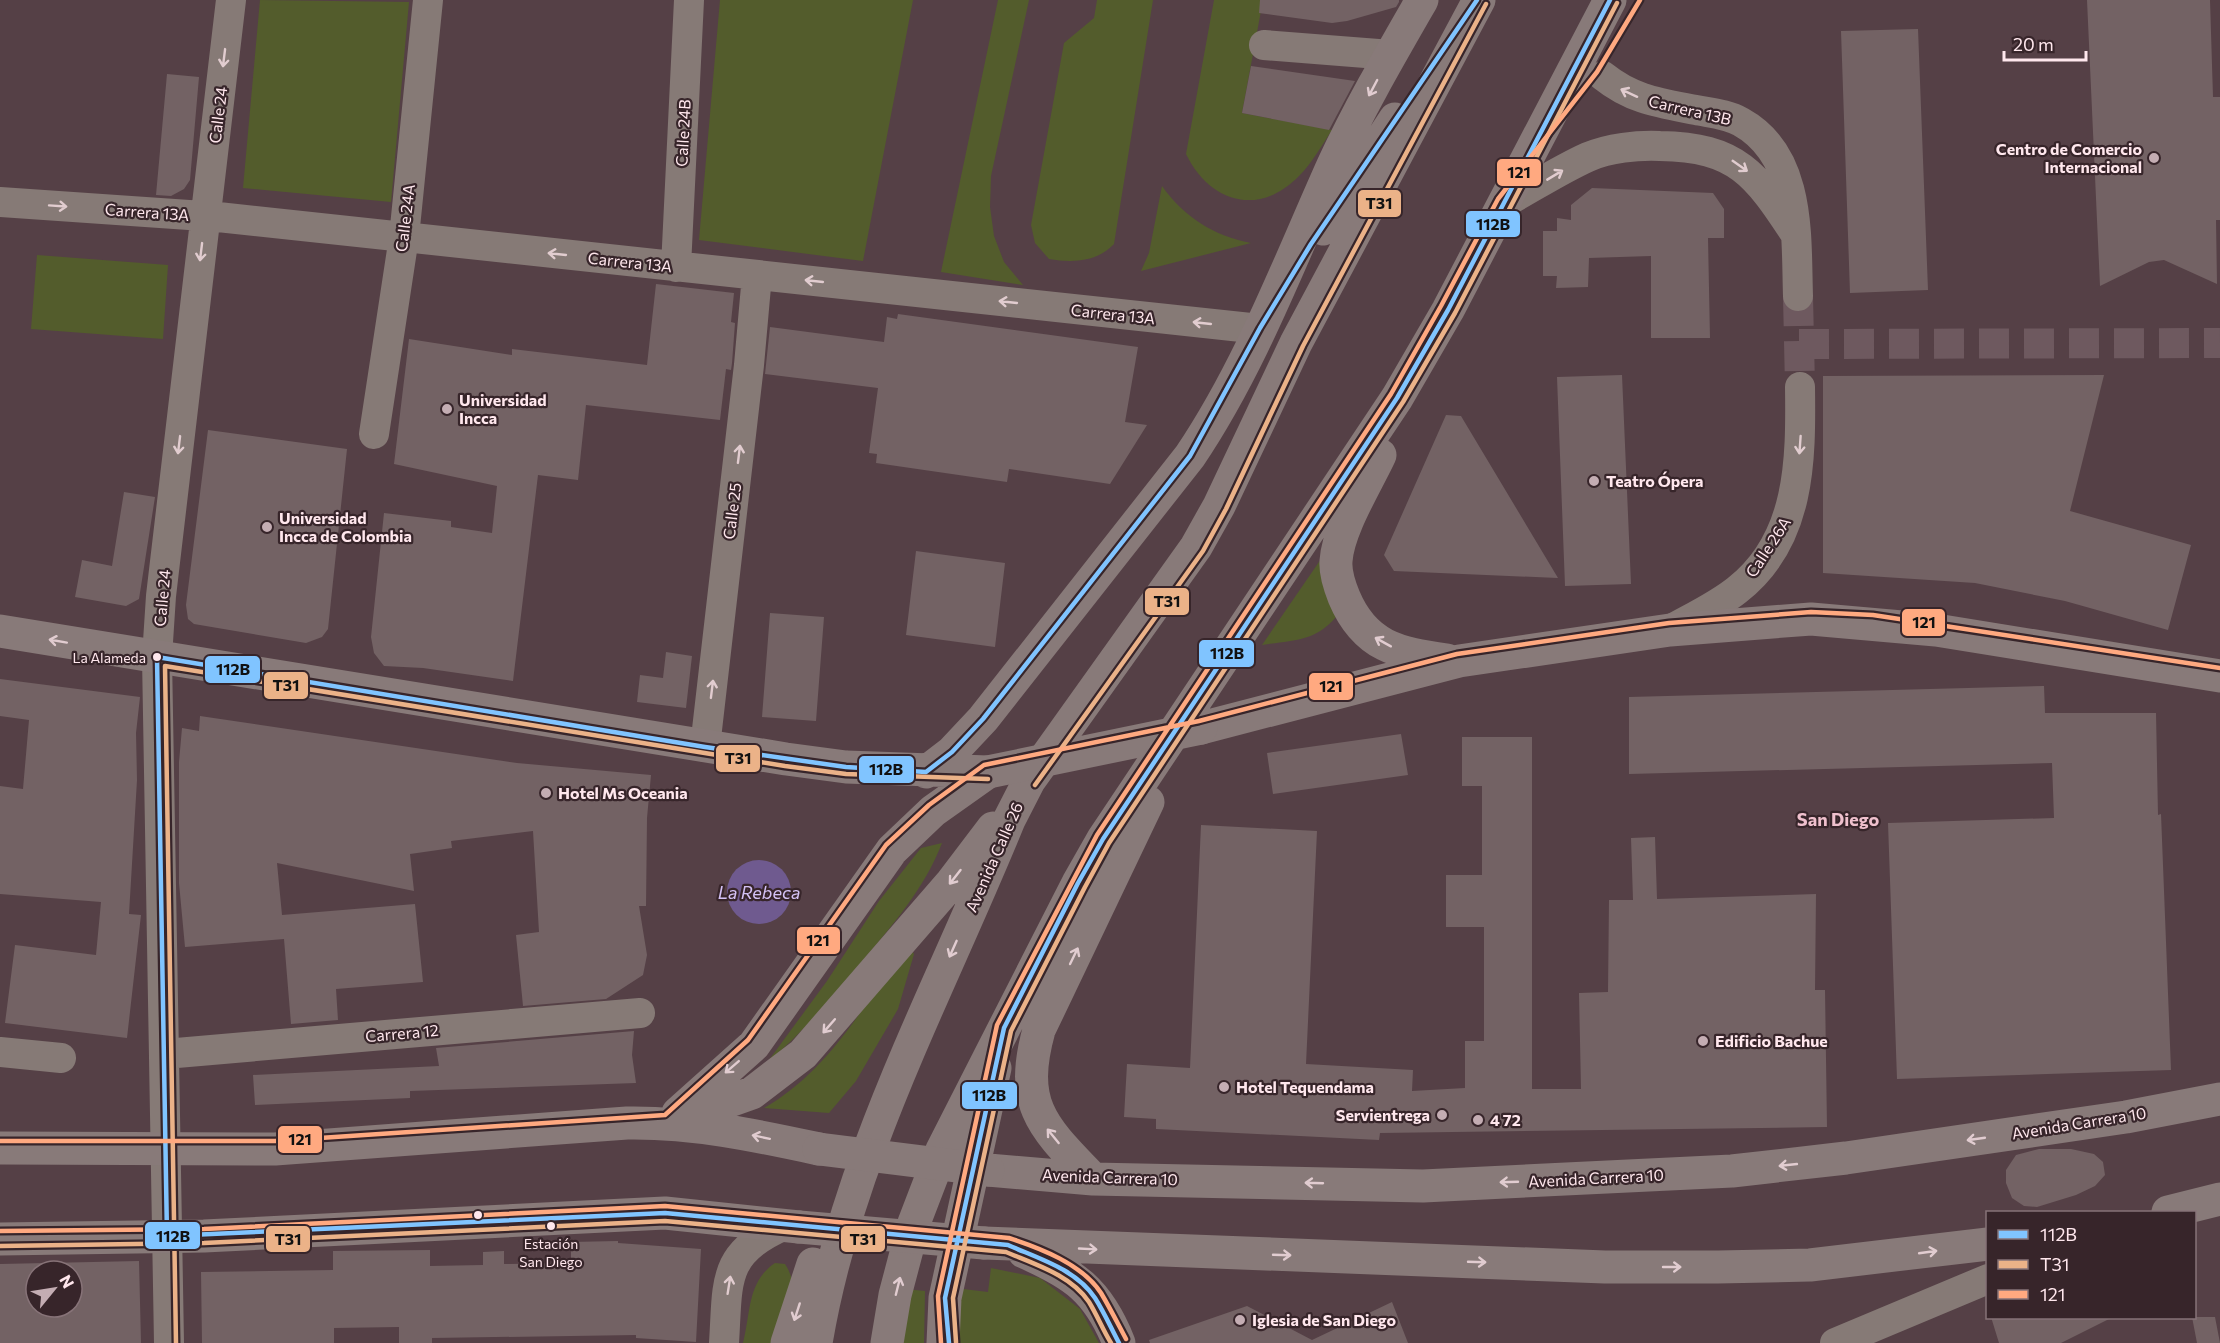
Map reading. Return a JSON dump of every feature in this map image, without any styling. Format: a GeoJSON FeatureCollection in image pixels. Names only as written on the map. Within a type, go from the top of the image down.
{"type":"FeatureCollection","features":[{"type":"Feature","properties":{"kind":"main road"},"geometry":{"type":"LineString","coordinates":[[926,772],[952,752],[983,719],[1190,456],[1211,425],[1260,329],[1359,171],[1391,56],[1422,0]]}},
{"type":"Feature","properties":{"kind":"main road","name":"Avenida Calle 26"},"geometry":{"type":"LineString","coordinates":[[816,1343],[826,1284],[835,1250],[878,1124],[1029,781],[1196,547],[1219,506],[1296,343],[1359,171],[1478,0]]}},
{"type":"Feature","properties":{"kind":"main road"},"geometry":{"type":"LineString","coordinates":[[1459,661],[1408,654],[1384,644],[1362,630],[1340,586],[1336,562],[1342,537],[1448,310],[1610,0]]}},
{"type":"Feature","properties":{"kind":"main road"},"geometry":{"type":"LineString","coordinates":[[886,1343],[895,1295],[914,1223],[954,1122],[1091,859],[1200,713],[1448,310]]}},
{"type":"Feature","properties":{"kind":"main road"},"geometry":{"type":"LineString","coordinates":[[0,631],[705,747],[846,767],[926,772],[988,772],[1200,713],[1459,661],[1670,630],[1811,619],[1872,622],[2220,676]]}},
{"type":"Feature","properties":{"kind":"main road"},"geometry":{"type":"LineString","coordinates":[[1093,1179],[1048,1129],[1035,1106],[1030,1091],[1033,1052],[1039,1030],[1200,713]]}},
{"type":"Feature","properties":{"kind":"main road"},"geometry":{"type":"LineString","coordinates":[[668,1122],[754,1046],[892,850],[933,811],[988,772]]}},
{"type":"Feature","properties":{"kind":"main road"},"geometry":{"type":"LineString","coordinates":[[668,1122],[752,1093],[804,1053],[952,882],[1029,781]]}},
{"type":"Feature","properties":{"kind":"main road"},"geometry":{"type":"LineString","coordinates":[[943,1343],[945,1298],[1004,1028]]}},
{"type":"Feature","properties":{"kind":"main road","name":"Avenida Carrera 10"},"geometry":{"type":"LineString","coordinates":[[0,1148],[275,1149],[627,1123],[668,1122],[732,1130],[819,1149],[988,1170],[1093,1179],[1423,1186],[1732,1171],[1846,1158],[2126,1117],[2220,1099]]}},
{"type":"Feature","properties":{"kind":"main road"},"geometry":{"type":"LineString","coordinates":[[787,1343],[828,1218],[878,1124]]}},
{"type":"Feature","properties":{"kind":"main road"},"geometry":{"type":"LineString","coordinates":[[2172,1211],[2220,1199]]}},
{"type":"Feature","properties":{"kind":"main road"},"geometry":{"type":"LineString","coordinates":[[0,1239],[167,1236],[665,1213],[791,1227],[996,1244],[1605,1267],[1810,1265],[1986,1244]]}},
{"type":"Feature","properties":{"kind":"main road"},"geometry":{"type":"LineString","coordinates":[[996,1244],[1077,1279],[1094,1296],[1119,1343]]}},
{"type":"Feature","properties":{"kind":"main road"},"geometry":{"type":"LineString","coordinates":[[945,1298],[949,1343]]}},
{"type":"Feature","properties":{"kind":"street","name":"Calle 24"},"geometry":{"type":"LineString","coordinates":[[169,1343],[158,657],[161,596],[231,0]]}},
{"type":"Feature","properties":{"kind":"street","name":"Calle 24A"},"geometry":{"type":"LineString","coordinates":[[374,434],[404,237],[428,0]]}},
{"type":"Feature","properties":{"kind":"street","name":"Calle 24B"},"geometry":{"type":"LineString","coordinates":[[676,267],[689,0]]}},
{"type":"Feature","properties":{"kind":"street"},"geometry":{"type":"LineString","coordinates":[[1264,45],[1391,56]]}},
{"type":"Feature","properties":{"kind":"street","name":"Carrera 13B"},"geometry":{"type":"LineString","coordinates":[[1603,76],[1623,91],[1640,98],[1723,115],[1742,122],[1761,137],[1785,175],[1796,235]]}},
{"type":"Feature","properties":{"kind":"street"},"geometry":{"type":"LineString","coordinates":[[1504,203],[1599,153],[1643,146],[1689,146],[1723,155],[1749,173],[1768,193],[1796,235],[1798,296]]}},
{"type":"Feature","properties":{"kind":"street","name":"Carrera 13A"},"geometry":{"type":"LineString","coordinates":[[0,202],[206,216],[1260,329]]}},
{"type":"Feature","properties":{"kind":"street","name":"Calle 25"},"geometry":{"type":"LineString","coordinates":[[705,747],[749,365],[757,275]]}},
{"type":"Feature","properties":{"kind":"street","name":"Calle 26A"},"geometry":{"type":"LineString","coordinates":[[1670,630],[1719,603],[1757,572],[1790,515],[1797,481],[1801,440],[1800,387]]}},
{"type":"Feature","properties":{"kind":"street","name":"Carrera 12"},"geometry":{"type":"LineString","coordinates":[[165,1054],[640,1013]]}},
{"type":"Feature","properties":{"kind":"street"},"geometry":{"type":"LineString","coordinates":[[0,1052],[62,1058]]}},
{"type":"Feature","properties":{"kind":"street"},"geometry":{"type":"LineString","coordinates":[[724,1343],[728,1283],[732,1267],[748,1245],[791,1227]]}},
{"type":"Feature","properties":{"kind":"street"},"geometry":{"type":"LineString","coordinates":[[1835,1343],[1986,1280]]}},
{"type":"Feature","properties":{"kind":"green space"},"geometry":{"type":"Polygon","coordinates":[[[260,0],[409,2],[391,202],[243,188],[260,0]]]}},
{"type":"Feature","properties":{"kind":"green space"},"geometry":{"type":"Polygon","coordinates":[[[720,0],[913,0],[863,261],[699,240],[720,0]]]}},
{"type":"Feature","properties":{"kind":"green space"},"geometry":{"type":"Polygon","coordinates":[[[998,0],[1029,0],[991,176],[990,207],[994,236],[1004,262],[1023,285],[941,272],[998,0]]]}},
{"type":"Feature","properties":{"kind":"green space"},"geometry":{"type":"Polygon","coordinates":[[[1097,0],[1153,0],[1114,244],[1100,254],[1084,260],[1049,259],[1035,243],[1031,225],[1064,43],[1094,18],[1097,0]]]}},
{"type":"Feature","properties":{"kind":"green space"},"geometry":{"type":"Polygon","coordinates":[[[1214,0],[1263,0],[1242,113],[1332,130],[1313,160],[1299,176],[1284,189],[1268,197],[1252,200],[1236,199],[1222,193],[1208,184],[1196,171],[1186,154],[1214,0]]]}},
{"type":"Feature","properties":{"kind":"green space"},"geometry":{"type":"Polygon","coordinates":[[[1162,186],[1180,207],[1201,224],[1225,236],[1251,243],[1141,271],[1149,253],[1162,186]]]}},
{"type":"Feature","properties":{"kind":"green space"},"geometry":{"type":"Polygon","coordinates":[[[37,255],[168,265],[163,339],[31,329],[37,255]]]}},
{"type":"Feature","properties":{"kind":"green space"},"geometry":{"type":"Polygon","coordinates":[[[1321,559],[1323,583],[1336,617],[1312,636],[1262,645],[1321,559]]]}},
{"type":"Feature","properties":{"kind":"green space"},"geometry":{"type":"Polygon","coordinates":[[[942,843],[917,891],[895,921],[815,1016],[766,1064],[827,981],[879,901],[921,848],[942,843]]]}},
{"type":"Feature","properties":{"kind":"green space"},"geometry":{"type":"Polygon","coordinates":[[[907,943],[914,954],[898,1009],[856,1081],[829,1113],[764,1108],[787,1093],[827,1055],[861,1012],[907,943]]]}},
{"type":"Feature","properties":{"kind":"green space"},"geometry":{"type":"Polygon","coordinates":[[[775,1263],[785,1264],[793,1283],[790,1313],[781,1343],[743,1343],[755,1288],[759,1279],[775,1263]]]}},
{"type":"Feature","properties":{"kind":"green space"},"geometry":{"type":"Polygon","coordinates":[[[991,1268],[1040,1278],[1080,1309],[1099,1343],[960,1343],[955,1288],[988,1292],[991,1268]]]}},
{"type":"Feature","properties":{"kind":"green space"},"geometry":{"type":"Polygon","coordinates":[[[905,1289],[925,1291],[924,1343],[895,1343],[905,1289]]]}},
{"type":"Feature","properties":{"kind":"water","name":"La Rebeca"},"geometry":{"type":"Polygon","coordinates":[[[759,860],[777,865],[782,869],[786,874],[791,892],[786,910],[782,915],[777,919],[759,924],[741,919],[736,915],[732,910],[727,892],[732,874],[736,869],[741,865],[759,860]]]}},
{"type":"Feature","properties":{"kind":"building"},"geometry":{"type":"Polygon","coordinates":[[[1260,0],[1399,0],[1399,2],[1396,7],[1332,23],[1259,13],[1260,0]]]}},
{"type":"Feature","properties":{"kind":"building","name":"Centro de Comercio Internacional"},"geometry":{"type":"Polygon","coordinates":[[[2087,0],[2210,0],[2213,97],[2220,97],[2220,220],[2216,220],[2217,284],[2164,260],[2149,262],[2100,286],[2087,0]]]}},
{"type":"Feature","properties":{"kind":"building"},"geometry":{"type":"Polygon","coordinates":[[[1918,29],[1928,290],[1850,293],[1841,31],[1918,29]]]}},
{"type":"Feature","properties":{"kind":"building"},"geometry":{"type":"Polygon","coordinates":[[[1251,66],[1355,81],[1329,130],[1242,113],[1251,66]]]}},
{"type":"Feature","properties":{"kind":"building"},"geometry":{"type":"Polygon","coordinates":[[[167,74],[199,77],[190,180],[184,189],[171,196],[156,195],[167,74]]]}},
{"type":"Feature","properties":{"kind":"building"},"geometry":{"type":"Polygon","coordinates":[[[1592,188],[1713,193],[1724,209],[1724,238],[1708,238],[1710,338],[1651,338],[1651,256],[1589,258],[1588,287],[1556,288],[1557,276],[1543,276],[1543,231],[1557,231],[1557,218],[1571,220],[1571,205],[1592,188]]]}},
{"type":"Feature","properties":{"kind":"building"},"geometry":{"type":"Polygon","coordinates":[[[656,284],[734,293],[731,322],[735,323],[732,363],[731,370],[726,369],[720,420],[586,405],[578,480],[538,475],[513,681],[423,668],[384,666],[374,653],[371,637],[384,513],[451,521],[451,527],[492,533],[497,486],[394,464],[409,339],[512,355],[512,349],[647,365],[656,284]]]}},
{"type":"Feature","properties":{"kind":"building"},"geometry":{"type":"Polygon","coordinates":[[[898,314],[1138,347],[1125,422],[1147,425],[1110,484],[1009,469],[1007,482],[876,463],[877,454],[869,453],[878,388],[765,374],[770,327],[884,342],[887,317],[897,319],[898,314]]]}},
{"type":"Feature","properties":{"kind":"building","name":"Teatro Ópera"},"geometry":{"type":"Polygon","coordinates":[[[1622,375],[1631,584],[1565,586],[1557,377],[1622,375]]]}},
{"type":"Feature","properties":{"kind":"building"},"geometry":{"type":"Polygon","coordinates":[[[2104,375],[2070,511],[2191,545],[2168,630],[2065,601],[1975,583],[1823,573],[1823,376],[2104,375]]]}},
{"type":"Feature","properties":{"kind":"building"},"geometry":{"type":"Polygon","coordinates":[[[1446,415],[1461,416],[1558,578],[1394,571],[1384,555],[1446,415]]]}},
{"type":"Feature","properties":{"kind":"building","name":"Universidad Incca de Colombia"},"geometry":{"type":"Polygon","coordinates":[[[208,430],[347,449],[328,629],[322,637],[306,643],[194,624],[188,619],[186,605],[208,430]]]}},
{"type":"Feature","properties":{"kind":"building"},"geometry":{"type":"Polygon","coordinates":[[[124,492],[155,497],[139,599],[126,606],[75,597],[82,560],[112,566],[124,492]]]}},
{"type":"Feature","properties":{"kind":"building"},"geometry":{"type":"Polygon","coordinates":[[[916,551],[1005,563],[995,647],[906,635],[916,551]]]}},
{"type":"Feature","properties":{"kind":"building"},"geometry":{"type":"Polygon","coordinates":[[[770,613],[824,617],[816,721],[762,717],[770,613]]]}},
{"type":"Feature","properties":{"kind":"building"},"geometry":{"type":"Polygon","coordinates":[[[666,652],[692,656],[686,708],[637,702],[640,675],[663,678],[666,652]]]}},
{"type":"Feature","properties":{"kind":"building"},"geometry":{"type":"Polygon","coordinates":[[[0,679],[140,697],[136,733],[137,780],[129,914],[141,915],[127,1038],[5,1023],[15,945],[96,955],[101,902],[0,894],[0,786],[23,789],[29,720],[0,716],[0,679]]]}},
{"type":"Feature","properties":{"kind":"building"},"geometry":{"type":"Polygon","coordinates":[[[2044,686],[2045,713],[2156,713],[2158,815],[2161,814],[2171,1070],[1897,1079],[1888,823],[2054,818],[2052,763],[1629,774],[1629,697],[2044,686]]]}},
{"type":"Feature","properties":{"kind":"building"},"geometry":{"type":"Polygon","coordinates":[[[200,716],[517,763],[651,775],[647,818],[646,906],[639,906],[647,955],[643,975],[606,999],[523,1006],[516,935],[539,932],[533,831],[451,841],[452,848],[410,854],[414,891],[277,863],[282,915],[415,904],[423,982],[336,989],[338,1020],[291,1024],[284,939],[185,947],[179,883],[179,762],[182,728],[199,731],[200,716]]]}},
{"type":"Feature","properties":{"kind":"building"},"geometry":{"type":"Polygon","coordinates":[[[1401,734],[1408,775],[1273,794],[1267,753],[1401,734]]]}},
{"type":"Feature","properties":{"kind":"building"},"geometry":{"type":"Polygon","coordinates":[[[1462,737],[1532,737],[1532,1089],[1581,1089],[1579,993],[1608,992],[1609,900],[1633,900],[1631,838],[1655,837],[1657,899],[1816,894],[1815,990],[1825,990],[1827,1127],[1380,1133],[1379,1140],[1156,1129],[1156,1119],[1124,1117],[1127,1064],[1190,1068],[1201,825],[1317,831],[1306,1064],[1413,1070],[1412,1091],[1465,1088],[1465,1041],[1484,1041],[1484,927],[1446,927],[1446,875],[1482,875],[1482,786],[1462,786],[1462,737]]]}},
{"type":"Feature","properties":{"kind":"building"},"geometry":{"type":"Polygon","coordinates":[[[634,1031],[632,1055],[636,1083],[410,1091],[410,1098],[255,1105],[253,1075],[439,1066],[436,1048],[634,1031]]]}},
{"type":"Feature","properties":{"kind":"building"},"geometry":{"type":"Polygon","coordinates":[[[2039,1149],[2071,1149],[2094,1154],[2103,1162],[2105,1175],[2095,1186],[2076,1195],[2037,1207],[2024,1206],[2012,1198],[2006,1183],[2006,1170],[2016,1155],[2039,1149]]]}},
{"type":"Feature","properties":{"kind":"building"},"geometry":{"type":"Polygon","coordinates":[[[618,1241],[618,1243],[701,1249],[696,1342],[636,1338],[636,1335],[432,1338],[432,1343],[399,1343],[399,1327],[334,1328],[334,1343],[202,1343],[201,1272],[333,1270],[333,1251],[430,1250],[430,1266],[483,1265],[483,1252],[504,1251],[504,1264],[571,1263],[571,1242],[618,1241]]]}},
{"type":"Feature","properties":{"kind":"building"},"geometry":{"type":"Polygon","coordinates":[[[139,1261],[141,1343],[0,1343],[0,1264],[24,1263],[24,1319],[84,1319],[84,1262],[139,1261]]]}},
{"type":"Feature","properties":{"kind":"building","name":"Iglesia de San Diego"},"geometry":{"type":"Polygon","coordinates":[[[1392,1302],[1408,1343],[1150,1343],[1149,1340],[1247,1306],[1312,1340],[1392,1302]]]}},
{"type":"Feature","properties":{"kind":"building"},"geometry":{"type":"Polygon","coordinates":[[[2215,1317],[2220,1343],[2197,1343],[2192,1319],[2215,1317]]]}},
{"type":"Feature","properties":{"kind":"building"},"geometry":{"type":"Polygon","coordinates":[[[1992,1319],[2109,1319],[2061,1343],[1999,1343],[1992,1319]]]}},
{"type":"Feature","properties":{"kind":"tunnel"},"geometry":{"type":"LineString","coordinates":[[1798,296],[1800,387]]}},
{"type":"Feature","properties":{"kind":"tunnel"},"geometry":{"type":"LineString","coordinates":[[1799,344],[2220,343]]}},
{"type":"Feature","properties":{"kind":"transit line","name":"112B"},"geometry":{"type":"LineString","coordinates":[[1119,1343],[1095,1298],[1077,1279],[1055,1266],[1008,1245],[665,1213],[167,1236],[157,657],[705,747],[846,767],[926,772],[952,752],[983,719],[1190,456],[1260,328],[1311,244],[1477,0]]}},
{"type":"Feature","properties":{"kind":"transit line","name":"112B"},"geometry":{"type":"LineString","coordinates":[[949,1343],[945,1298],[1004,1028],[1103,839],[1397,398],[1448,310],[1610,0]]}},
{"type":"Feature","properties":{"kind":"transit line","name":"121"},"geometry":{"type":"LineString","coordinates":[[941,1343],[938,1296],[997,1025],[1097,835],[1391,394],[1498,199],[1597,72],[1640,0]]}},
{"type":"Feature","properties":{"kind":"transit line","name":"T31"},"geometry":{"type":"LineString","coordinates":[[956,1342],[953,1298],[1011,1031],[1109,843],[1403,402],[1455,313],[1617,3]]}},
{"type":"Feature","properties":{"kind":"transit line","name":"T31"},"geometry":{"type":"LineString","coordinates":[[1035,785],[1203,551],[1226,509],[1303,346],[1486,4]]}},
{"type":"Feature","properties":{"kind":"transit line","name":"121"},"geometry":{"type":"LineString","coordinates":[[0,1141],[275,1141],[665,1115],[748,1040],[886,845],[929,805],[984,765],[1199,721],[1457,654],[1669,623],[1811,612],[1873,615],[2220,668]]}},
{"type":"Feature","properties":{"kind":"transit line","name":"T31"},"geometry":{"type":"LineString","coordinates":[[176,1343],[165,666],[785,766],[846,774],[988,779]]}},
{"type":"Feature","properties":{"kind":"transit line","name":"121"},"geometry":{"type":"LineString","coordinates":[[0,1231],[204,1229],[665,1206],[1009,1238],[1060,1258],[1083,1274],[1101,1293],[1126,1339]]}},
{"type":"Feature","properties":{"kind":"transit line","name":"T31"},"geometry":{"type":"LineString","coordinates":[[0,1246],[204,1243],[665,1221],[1006,1252],[1051,1271],[1072,1284],[1089,1302],[1111,1343]]}},
{"type":"Feature","properties":{"kind":"place","name":"Centro de Comercio Internacional"},"geometry":{"type":"Point","coordinates":[2154,158]}},
{"type":"Feature","properties":{"kind":"place","name":"Universidad Incca"},"geometry":{"type":"Point","coordinates":[447,409]}},
{"type":"Feature","properties":{"kind":"place","name":"Teatro Ópera"},"geometry":{"type":"Point","coordinates":[1594,481]}},
{"type":"Feature","properties":{"kind":"place","name":"Universidad Incca de Colombia"},"geometry":{"type":"Point","coordinates":[267,527]}},
{"type":"Feature","properties":{"kind":"place","name":"La Alameda"},"geometry":{"type":"Point","coordinates":[157,657]}},
{"type":"Feature","properties":{"kind":"place","name":"Hotel Ms Oceania"},"geometry":{"type":"Point","coordinates":[546,793]}},
{"type":"Feature","properties":{"kind":"place","name":"Edificio Bachue"},"geometry":{"type":"Point","coordinates":[1703,1041]}},
{"type":"Feature","properties":{"kind":"place","name":"Hotel Tequendama"},"geometry":{"type":"Point","coordinates":[1224,1087]}},
{"type":"Feature","properties":{"kind":"place","name":"Servientrega"},"geometry":{"type":"Point","coordinates":[1442,1115]}},
{"type":"Feature","properties":{"kind":"place","name":"4 72"},"geometry":{"type":"Point","coordinates":[1478,1120]}},
{"type":"Feature","properties":{"kind":"place","name":"Estación San Diego"},"geometry":{"type":"Point","coordinates":[551,1226]}},
{"type":"Feature","properties":{"kind":"place","name":"Iglesia de San Diego"},"geometry":{"type":"Point","coordinates":[1240,1320]}},
{"type":"Feature","properties":{"kind":"district","name":"San Diego"},"geometry":{"type":"Point","coordinates":[1838,820]}}]}
